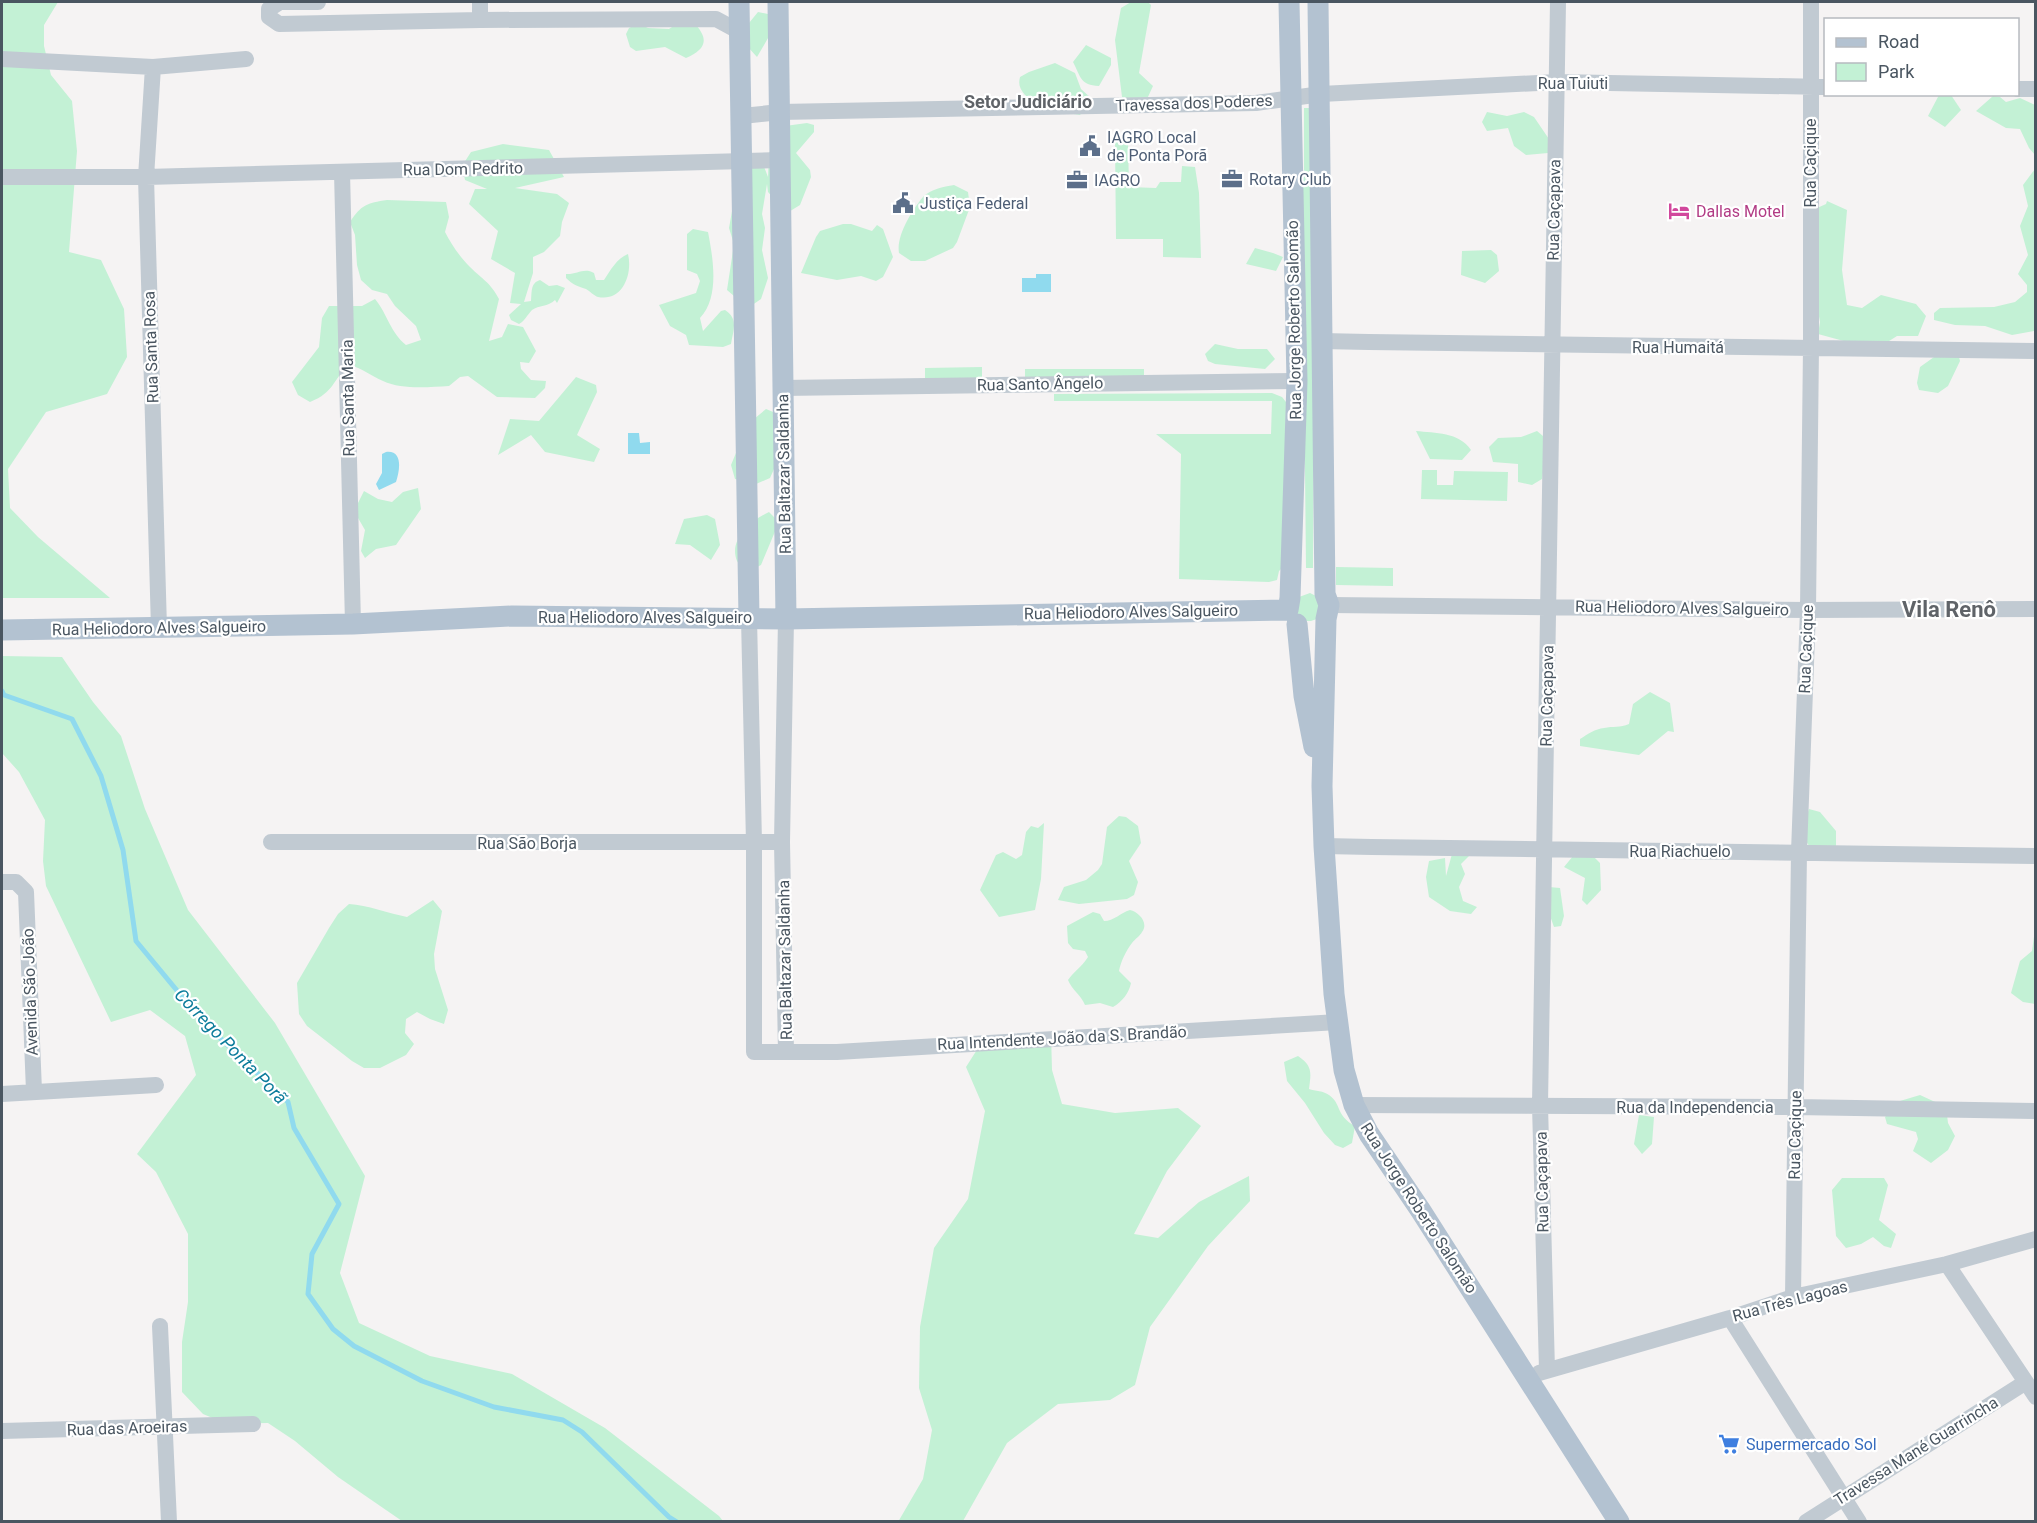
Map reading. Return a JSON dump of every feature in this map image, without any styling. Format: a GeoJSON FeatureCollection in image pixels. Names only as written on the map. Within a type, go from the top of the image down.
{"type":"FeatureCollection","features":[{"type":"Feature","properties":{"kind":"main road","name":"Rua Baltazar Saldanha"},"geometry":{"type":"LineString","coordinates":[[739,2],[749,618]]}},
{"type":"Feature","properties":{"kind":"main road","name":"Rua Baltazar Saldanha"},"geometry":{"type":"LineString","coordinates":[[778,2],[786,619]]}},
{"type":"Feature","properties":{"kind":"main road","name":"Rua Jorge Roberto Salomão"},"geometry":{"type":"LineString","coordinates":[[1289,2],[1297,381],[1292,611],[1304,696],[1322,786]]}},
{"type":"Feature","properties":{"kind":"main road","name":"Rua Jorge Roberto Salomão"},"geometry":{"type":"LineString","coordinates":[[1318,2],[1321,94],[1321,341],[1327,606],[1322,786],[1334,994],[1344,1070],[1354,1105],[1369,1134],[1537,1374],[1619,1521]]}},
{"type":"Feature","properties":{"kind":"main road"},"geometry":{"type":"LineString","coordinates":[[1311,586],[1318,589],[1327,606],[1314,628],[1305,628],[1292,611],[1302,588],[1311,586]]}},
{"type":"Feature","properties":{"kind":"main road","name":"Rua Heliodoro Alves Salgueiro"},"geometry":{"type":"LineString","coordinates":[[2,630],[353,624],[512,616],[786,619],[1292,611]]}},
{"type":"Feature","properties":{"kind":"street"},"geometry":{"type":"LineString","coordinates":[[318,2],[280,2],[269,9],[269,17],[279,24],[716,19],[740,33]]}},
{"type":"Feature","properties":{"kind":"street"},"geometry":{"type":"LineString","coordinates":[[480,2],[480,20]]}},
{"type":"Feature","properties":{"kind":"street","name":"Rua Caçapava"},"geometry":{"type":"LineString","coordinates":[[1537,1374],[1558,2]]}},
{"type":"Feature","properties":{"kind":"street","name":"Rua Caçique"},"geometry":{"type":"LineString","coordinates":[[1793,1297],[1799,852],[1808,610],[1811,347],[1818,87],[1811,2]]}},
{"type":"Feature","properties":{"kind":"street"},"geometry":{"type":"LineString","coordinates":[[2,59],[153,67],[246,59]]}},
{"type":"Feature","properties":{"kind":"street","name":"Rua Santa Rosa"},"geometry":{"type":"LineString","coordinates":[[153,67],[146,177],[159,628]]}},
{"type":"Feature","properties":{"kind":"street","name":"Rua Tuiuti"},"geometry":{"type":"LineString","coordinates":[[1321,94],[1557,82],[1818,87]]}},
{"type":"Feature","properties":{"kind":"street"},"geometry":{"type":"LineString","coordinates":[[2019,89],[2036,89]]}},
{"type":"Feature","properties":{"kind":"street","name":"Travessa dos Poderes"},"geometry":{"type":"LineString","coordinates":[[742,116],[780,112],[1256,103],[1321,94]]}},
{"type":"Feature","properties":{"kind":"street","name":"Rua Dom Pedrito"},"geometry":{"type":"LineString","coordinates":[[2,177],[146,177],[781,160]]}},
{"type":"Feature","properties":{"kind":"street","name":"Rua Santa Maria"},"geometry":{"type":"LineString","coordinates":[[342,172],[353,624]]}},
{"type":"Feature","properties":{"kind":"street","name":"Rua Humaitá"},"geometry":{"type":"LineString","coordinates":[[1321,341],[2036,351]]}},
{"type":"Feature","properties":{"kind":"street","name":"Rua Santo Ângelo"},"geometry":{"type":"LineString","coordinates":[[782,388],[1297,381]]}},
{"type":"Feature","properties":{"kind":"street","name":"Rua Heliodoro Alves Salgueiro"},"geometry":{"type":"LineString","coordinates":[[1327,606],[1548,606],[1808,610],[2036,609]]}},
{"type":"Feature","properties":{"kind":"street","name":"Rua Baltazar Saldanha"},"geometry":{"type":"LineString","coordinates":[[749,618],[754,843],[754,1052],[786,1052],[782,842],[786,619]]}},
{"type":"Feature","properties":{"kind":"street","name":"Rua São Borja"},"geometry":{"type":"LineString","coordinates":[[271,842],[782,842]]}},
{"type":"Feature","properties":{"kind":"street","name":"Rua Riachuelo"},"geometry":{"type":"LineString","coordinates":[[1324,846],[1545,851],[2036,856]]}},
{"type":"Feature","properties":{"kind":"street","name":"Avenida São João"},"geometry":{"type":"LineString","coordinates":[[2,882],[15,882],[26,892],[34,1091]]}},
{"type":"Feature","properties":{"kind":"street","name":"Rua Intendente João da S. Brandão"},"geometry":{"type":"LineString","coordinates":[[786,1052],[837,1052],[1338,1022]]}},
{"type":"Feature","properties":{"kind":"street"},"geometry":{"type":"LineString","coordinates":[[2,1094],[156,1085]]}},
{"type":"Feature","properties":{"kind":"street","name":"Rua da Independencia"},"geometry":{"type":"LineString","coordinates":[[1354,1105],[1796,1107],[2036,1111]]}},
{"type":"Feature","properties":{"kind":"street","name":"Rua Três Lagoas"},"geometry":{"type":"LineString","coordinates":[[1537,1374],[1730,1318],[1793,1297],[1947,1264],[2036,1239]]}},
{"type":"Feature","properties":{"kind":"street"},"geometry":{"type":"LineString","coordinates":[[1947,1264],[2036,1397]]}},
{"type":"Feature","properties":{"kind":"street"},"geometry":{"type":"LineString","coordinates":[[1730,1318],[1842,1498],[1859,1521]]}},
{"type":"Feature","properties":{"kind":"street"},"geometry":{"type":"LineString","coordinates":[[160,1326],[168,1521]]}},
{"type":"Feature","properties":{"kind":"street","name":"Travessa Mané Guarrincha"},"geometry":{"type":"LineString","coordinates":[[1806,1521],[2026,1382]]}},
{"type":"Feature","properties":{"kind":"street","name":"Rua das Aroeiras"},"geometry":{"type":"LineString","coordinates":[[2,1431],[253,1424]]}},
{"type":"Feature","properties":{"kind":"green space"},"geometry":{"type":"Polygon","coordinates":[[[2,2],[58,2],[44,25],[44,46],[51,75],[72,101],[77,151],[69,252],[101,260],[124,309],[127,357],[107,394],[46,412],[8,469],[10,508],[38,537],[110,598],[2,598],[2,2]]]}},
{"type":"Feature","properties":{"kind":"green space"},"geometry":{"type":"Polygon","coordinates":[[[1131,2],[1148,2],[1151,5],[1139,73],[1153,86],[1147,99],[1133,106],[1122,97],[1115,40],[1121,8],[1131,2]]]}},
{"type":"Feature","properties":{"kind":"green space"},"geometry":{"type":"Polygon","coordinates":[[[758,12],[768,14],[775,26],[757,57],[747,46],[749,23],[758,12]]]}},
{"type":"Feature","properties":{"kind":"green space"},"geometry":{"type":"Polygon","coordinates":[[[635,25],[669,29],[675,25],[696,25],[704,40],[697,52],[686,58],[665,47],[636,51],[630,47],[626,34],[629,28],[635,25]]]}},
{"type":"Feature","properties":{"kind":"green space"},"geometry":{"type":"Polygon","coordinates":[[[1086,45],[1111,58],[1111,65],[1099,86],[1085,82],[1073,62],[1086,45]]]}},
{"type":"Feature","properties":{"kind":"green space"},"geometry":{"type":"Polygon","coordinates":[[[1055,63],[1075,73],[1081,89],[1092,99],[1080,115],[1044,109],[1025,95],[1021,89],[1020,77],[1055,63]]]}},
{"type":"Feature","properties":{"kind":"green space"},"geometry":{"type":"Polygon","coordinates":[[[1938,96],[1952,96],[1961,110],[1945,127],[1928,116],[1938,96]]]}},
{"type":"Feature","properties":{"kind":"green space"},"geometry":{"type":"Polygon","coordinates":[[[1993,96],[2000,97],[2006,102],[2020,98],[2035,105],[2035,155],[2020,129],[2006,128],[1976,111],[1993,96]]]}},
{"type":"Feature","properties":{"kind":"green space"},"geometry":{"type":"Polygon","coordinates":[[[1304,108],[1311,108],[1314,380],[1313,568],[1306,568],[1302,172],[1304,171],[1304,108]]]}},
{"type":"Feature","properties":{"kind":"green space"},"geometry":{"type":"Polygon","coordinates":[[[1487,112],[1507,116],[1524,112],[1534,117],[1551,142],[1548,153],[1526,155],[1514,146],[1508,128],[1487,131],[1482,122],[1487,112]]]}},
{"type":"Feature","properties":{"kind":"green space"},"geometry":{"type":"Polygon","coordinates":[[[807,123],[814,125],[814,132],[796,153],[810,170],[811,177],[800,205],[787,213],[768,192],[767,184],[762,214],[765,228],[762,250],[768,278],[761,299],[748,308],[727,290],[734,244],[729,228],[739,172],[763,164],[768,177],[769,153],[785,126],[807,123]]]}},
{"type":"Feature","properties":{"kind":"green space"},"geometry":{"type":"Polygon","coordinates":[[[1128,141],[1129,187],[1156,188],[1160,182],[1181,182],[1182,166],[1195,167],[1199,193],[1201,258],[1163,257],[1163,239],[1116,239],[1115,142],[1128,141]]]}},
{"type":"Feature","properties":{"kind":"green space"},"geometry":{"type":"Polygon","coordinates":[[[503,144],[549,150],[564,177],[515,188],[557,194],[569,203],[560,236],[544,252],[533,257],[533,273],[524,302],[531,301],[533,286],[537,281],[540,280],[549,286],[557,285],[565,288],[557,303],[555,300],[535,308],[519,324],[511,320],[509,315],[521,304],[510,303],[515,273],[491,259],[498,231],[469,204],[475,189],[487,189],[465,180],[462,166],[471,152],[503,144]]]}},
{"type":"Feature","properties":{"kind":"green space"},"geometry":{"type":"Polygon","coordinates":[[[2035,169],[2034,331],[2012,335],[1985,326],[1955,325],[1934,320],[1934,313],[1940,308],[1994,307],[2015,302],[2027,292],[2027,285],[2018,274],[2028,255],[2020,226],[2028,206],[2023,185],[2035,169]]]}},
{"type":"Feature","properties":{"kind":"green space"},"geometry":{"type":"Polygon","coordinates":[[[954,185],[968,192],[970,207],[953,248],[925,261],[911,261],[899,253],[902,231],[923,197],[933,190],[954,185]]]}},
{"type":"Feature","properties":{"kind":"green space"},"geometry":{"type":"Polygon","coordinates":[[[387,200],[446,202],[449,217],[445,232],[447,237],[463,259],[489,285],[499,299],[489,341],[502,337],[508,324],[523,327],[536,351],[529,363],[520,362],[521,369],[531,380],[546,381],[545,388],[535,398],[497,397],[468,376],[460,377],[449,386],[399,386],[349,365],[329,390],[318,398],[310,402],[298,395],[292,382],[319,347],[322,318],[329,306],[362,306],[375,299],[396,335],[406,345],[421,340],[416,326],[395,306],[387,294],[372,290],[361,280],[357,265],[355,235],[350,222],[365,206],[387,200]]]}},
{"type":"Feature","properties":{"kind":"green space"},"geometry":{"type":"Polygon","coordinates":[[[1827,201],[1847,210],[1842,270],[1847,305],[1862,308],[1881,295],[1916,304],[1926,316],[1918,336],[1897,336],[1886,343],[1851,343],[1818,334],[1820,322],[1811,272],[1815,209],[1826,204],[1827,201]]]}},
{"type":"Feature","properties":{"kind":"green space"},"geometry":{"type":"Polygon","coordinates":[[[851,224],[872,231],[877,225],[883,229],[893,257],[883,277],[876,281],[861,276],[837,280],[801,273],[820,231],[851,224]]]}},
{"type":"Feature","properties":{"kind":"green space"},"geometry":{"type":"Polygon","coordinates":[[[693,229],[708,232],[712,253],[713,288],[706,309],[700,318],[703,331],[721,311],[725,310],[729,313],[734,321],[731,344],[723,347],[689,345],[686,335],[670,326],[659,305],[696,293],[700,281],[697,274],[687,270],[687,234],[693,229]]]}},
{"type":"Feature","properties":{"kind":"green space"},"geometry":{"type":"Polygon","coordinates":[[[1255,248],[1283,257],[1276,271],[1246,264],[1255,248]]]}},
{"type":"Feature","properties":{"kind":"green space"},"geometry":{"type":"Polygon","coordinates":[[[1491,250],[1497,255],[1499,271],[1485,283],[1461,275],[1462,251],[1491,250]]]}},
{"type":"Feature","properties":{"kind":"green space"},"geometry":{"type":"Polygon","coordinates":[[[628,254],[627,278],[624,285],[614,295],[595,296],[566,278],[566,274],[590,271],[594,273],[596,280],[604,280],[617,262],[628,254]]]}},
{"type":"Feature","properties":{"kind":"green space"},"geometry":{"type":"Polygon","coordinates":[[[1215,344],[1238,349],[1267,349],[1275,359],[1265,369],[1215,364],[1208,361],[1205,354],[1215,344]]]}},
{"type":"Feature","properties":{"kind":"green space"},"geometry":{"type":"Polygon","coordinates":[[[1941,352],[1959,357],[1960,361],[1948,386],[1938,393],[1919,390],[1917,383],[1920,367],[1941,352]]]}},
{"type":"Feature","properties":{"kind":"green space"},"geometry":{"type":"Polygon","coordinates":[[[982,367],[982,382],[925,384],[925,368],[982,367]]]}},
{"type":"Feature","properties":{"kind":"green space"},"geometry":{"type":"Polygon","coordinates":[[[1025,369],[1144,369],[1144,382],[1025,382],[1025,369]]]}},
{"type":"Feature","properties":{"kind":"green space"},"geometry":{"type":"Polygon","coordinates":[[[576,377],[596,385],[597,392],[577,435],[600,449],[594,462],[545,452],[531,435],[498,455],[510,419],[539,421],[576,377]]]}},
{"type":"Feature","properties":{"kind":"green space"},"geometry":{"type":"Polygon","coordinates":[[[1272,393],[1282,397],[1286,402],[1284,566],[1279,571],[1277,580],[1269,582],[1179,579],[1181,454],[1156,434],[1271,434],[1272,401],[1054,401],[1054,394],[1272,393]]]}},
{"type":"Feature","properties":{"kind":"green space"},"geometry":{"type":"Polygon","coordinates":[[[766,409],[778,414],[782,451],[770,478],[756,484],[735,479],[731,465],[748,424],[766,409]]]}},
{"type":"Feature","properties":{"kind":"green space"},"geometry":{"type":"Polygon","coordinates":[[[1416,431],[1453,437],[1466,444],[1471,450],[1462,460],[1430,459],[1416,431]]]}},
{"type":"Feature","properties":{"kind":"green space"},"geometry":{"type":"Polygon","coordinates":[[[1537,431],[1543,436],[1546,454],[1542,479],[1532,485],[1518,482],[1518,464],[1493,462],[1489,447],[1498,438],[1521,437],[1537,431]]]}},
{"type":"Feature","properties":{"kind":"green space"},"geometry":{"type":"Polygon","coordinates":[[[1422,470],[1437,470],[1437,485],[1453,485],[1454,471],[1508,472],[1507,501],[1421,499],[1422,470]]]}},
{"type":"Feature","properties":{"kind":"green space"},"geometry":{"type":"Polygon","coordinates":[[[418,488],[421,509],[396,545],[376,549],[365,558],[361,551],[365,530],[354,511],[364,491],[378,499],[392,502],[403,492],[418,488]]]}},
{"type":"Feature","properties":{"kind":"green space"},"geometry":{"type":"Polygon","coordinates":[[[769,512],[779,522],[761,565],[747,572],[737,561],[736,545],[749,525],[769,512]]]}},
{"type":"Feature","properties":{"kind":"green space"},"geometry":{"type":"Polygon","coordinates":[[[707,515],[715,519],[720,545],[711,560],[690,545],[675,544],[684,519],[707,515]]]}},
{"type":"Feature","properties":{"kind":"green space"},"geometry":{"type":"Polygon","coordinates":[[[1336,567],[1393,568],[1393,586],[1336,585],[1336,567]]]}},
{"type":"Feature","properties":{"kind":"green space"},"geometry":{"type":"Polygon","coordinates":[[[1310,593],[1320,598],[1318,618],[1308,621],[1295,612],[1299,597],[1310,593]]]}},
{"type":"Feature","properties":{"kind":"green space"},"geometry":{"type":"Polygon","coordinates":[[[2,656],[62,657],[93,702],[121,736],[145,809],[188,910],[275,1023],[365,1176],[340,1273],[359,1323],[430,1356],[512,1374],[605,1428],[723,1521],[402,1521],[338,1477],[295,1441],[268,1423],[227,1424],[203,1414],[182,1392],[182,1342],[188,1302],[188,1234],[156,1172],[137,1154],[196,1075],[185,1036],[150,1010],[111,1022],[46,886],[43,861],[45,820],[19,772],[2,753],[2,656]]]}},
{"type":"Feature","properties":{"kind":"green space"},"geometry":{"type":"Polygon","coordinates":[[[1650,692],[1670,703],[1674,732],[1668,731],[1639,755],[1580,746],[1580,739],[1595,731],[1629,724],[1633,704],[1650,692]]]}},
{"type":"Feature","properties":{"kind":"green space"},"geometry":{"type":"Polygon","coordinates":[[[1809,809],[1820,812],[1836,831],[1836,847],[1811,849],[1801,833],[1809,809]]]}},
{"type":"Feature","properties":{"kind":"green space"},"geometry":{"type":"Polygon","coordinates":[[[1119,816],[1126,817],[1138,826],[1141,843],[1129,861],[1138,882],[1134,895],[1127,899],[1079,904],[1058,900],[1064,887],[1086,880],[1098,870],[1102,864],[1107,827],[1119,816]]]}},
{"type":"Feature","properties":{"kind":"green space"},"geometry":{"type":"Polygon","coordinates":[[[1044,823],[1041,879],[1035,910],[999,917],[980,890],[996,855],[1003,852],[1016,859],[1022,855],[1026,832],[1031,826],[1038,828],[1044,823]]]}},
{"type":"Feature","properties":{"kind":"green space"},"geometry":{"type":"Polygon","coordinates":[[[1589,852],[1600,863],[1601,890],[1587,905],[1582,900],[1585,878],[1564,867],[1573,856],[1589,852]]]}},
{"type":"Feature","properties":{"kind":"green space"},"geometry":{"type":"Polygon","coordinates":[[[1452,854],[1469,856],[1461,864],[1465,874],[1459,887],[1463,901],[1477,907],[1471,914],[1450,911],[1429,897],[1426,877],[1429,861],[1445,858],[1446,876],[1452,854]]]}},
{"type":"Feature","properties":{"kind":"green space"},"geometry":{"type":"Polygon","coordinates":[[[1549,887],[1560,888],[1564,916],[1561,926],[1554,927],[1543,896],[1549,887]]]}},
{"type":"Feature","properties":{"kind":"green space"},"geometry":{"type":"Polygon","coordinates":[[[433,900],[442,911],[434,954],[435,969],[448,1010],[444,1024],[417,1012],[406,1019],[405,1033],[414,1044],[406,1055],[380,1068],[364,1068],[307,1026],[299,1014],[297,983],[338,914],[349,904],[407,917],[433,900]]]}},
{"type":"Feature","properties":{"kind":"green space"},"geometry":{"type":"Polygon","coordinates":[[[1130,910],[1140,915],[1144,922],[1144,929],[1128,949],[1119,971],[1131,983],[1129,990],[1113,1007],[1100,1003],[1085,1005],[1068,980],[1088,957],[1085,951],[1073,949],[1068,943],[1067,926],[1093,912],[1100,914],[1104,921],[1111,920],[1130,910]]]}},
{"type":"Feature","properties":{"kind":"green space"},"geometry":{"type":"Polygon","coordinates":[[[2035,929],[2036,1004],[2023,1002],[2011,993],[2020,961],[2032,951],[2035,929]]]}},
{"type":"Feature","properties":{"kind":"green space"},"geometry":{"type":"Polygon","coordinates":[[[1051,1034],[1052,1070],[1062,1104],[1115,1113],[1178,1108],[1201,1126],[1167,1171],[1134,1234],[1158,1238],[1199,1202],[1249,1176],[1250,1201],[1208,1246],[1150,1327],[1135,1385],[1110,1400],[1058,1404],[1007,1443],[963,1521],[898,1522],[923,1479],[932,1430],[919,1388],[920,1327],[934,1248],[968,1199],[985,1111],[966,1067],[980,1045],[1051,1034]]]}},
{"type":"Feature","properties":{"kind":"green space"},"geometry":{"type":"Polygon","coordinates":[[[1298,1056],[1310,1070],[1309,1089],[1333,1098],[1344,1118],[1355,1126],[1352,1143],[1343,1148],[1335,1145],[1324,1133],[1305,1103],[1287,1081],[1284,1062],[1298,1056]]]}},
{"type":"Feature","properties":{"kind":"green space"},"geometry":{"type":"Polygon","coordinates":[[[1920,1095],[1946,1107],[1948,1123],[1955,1136],[1948,1150],[1931,1163],[1913,1151],[1918,1139],[1916,1132],[1887,1124],[1885,1117],[1900,1101],[1920,1095]]]}},
{"type":"Feature","properties":{"kind":"green space"},"geometry":{"type":"Polygon","coordinates":[[[1639,1115],[1654,1117],[1652,1144],[1642,1154],[1634,1144],[1639,1115]]]}},
{"type":"Feature","properties":{"kind":"green space"},"geometry":{"type":"Polygon","coordinates":[[[1842,1178],[1884,1178],[1888,1185],[1879,1220],[1896,1234],[1891,1248],[1884,1246],[1873,1237],[1861,1244],[1846,1248],[1836,1236],[1832,1190],[1842,1178]]]}},
{"type":"Feature","properties":{"kind":"water"},"geometry":{"type":"Polygon","coordinates":[[[1036,274],[1051,274],[1051,292],[1022,292],[1022,278],[1036,278],[1036,274]]]}},
{"type":"Feature","properties":{"kind":"water"},"geometry":{"type":"Polygon","coordinates":[[[628,433],[639,433],[640,443],[650,442],[650,454],[628,454],[628,433]]]}},
{"type":"Feature","properties":{"kind":"water"},"geometry":{"type":"Polygon","coordinates":[[[391,452],[398,457],[399,472],[396,482],[379,490],[376,484],[382,473],[382,454],[391,452]]]}},
{"type":"Feature","properties":{"kind":"waterway","name":"Córrego Ponta Porã"},"geometry":{"type":"LineString","coordinates":[[2,691],[4,695],[72,719],[101,776],[123,850],[136,941],[203,1022],[288,1102],[294,1128],[339,1204],[312,1254],[308,1294],[333,1329],[354,1346],[422,1381],[494,1407],[563,1420],[582,1432],[669,1517],[677,1522]]}},
{"type":"Feature","properties":{"kind":"place","name":"IAGRO Local de Ponta Porã"},"geometry":{"type":"Point","coordinates":[1090,146]}},
{"type":"Feature","properties":{"kind":"place","name":"Rotary Club"},"geometry":{"type":"Point","coordinates":[1232,179]}},
{"type":"Feature","properties":{"kind":"place","name":"IAGRO"},"geometry":{"type":"Point","coordinates":[1077,180]}},
{"type":"Feature","properties":{"kind":"place","name":"Justiça Federal"},"geometry":{"type":"Point","coordinates":[903,203]}},
{"type":"Feature","properties":{"kind":"place","name":"Dallas Motel"},"geometry":{"type":"Point","coordinates":[1679,211]}},
{"type":"Feature","properties":{"kind":"place","name":"Supermercado Sol"},"geometry":{"type":"Point","coordinates":[1729,1444]}},
{"type":"Feature","properties":{"kind":"district","name":"Setor Judiciário"},"geometry":{"type":"Point","coordinates":[1028,101]}},
{"type":"Feature","properties":{"kind":"district","name":"Vila Renô"},"geometry":{"type":"Point","coordinates":[1949,609]}}]}
